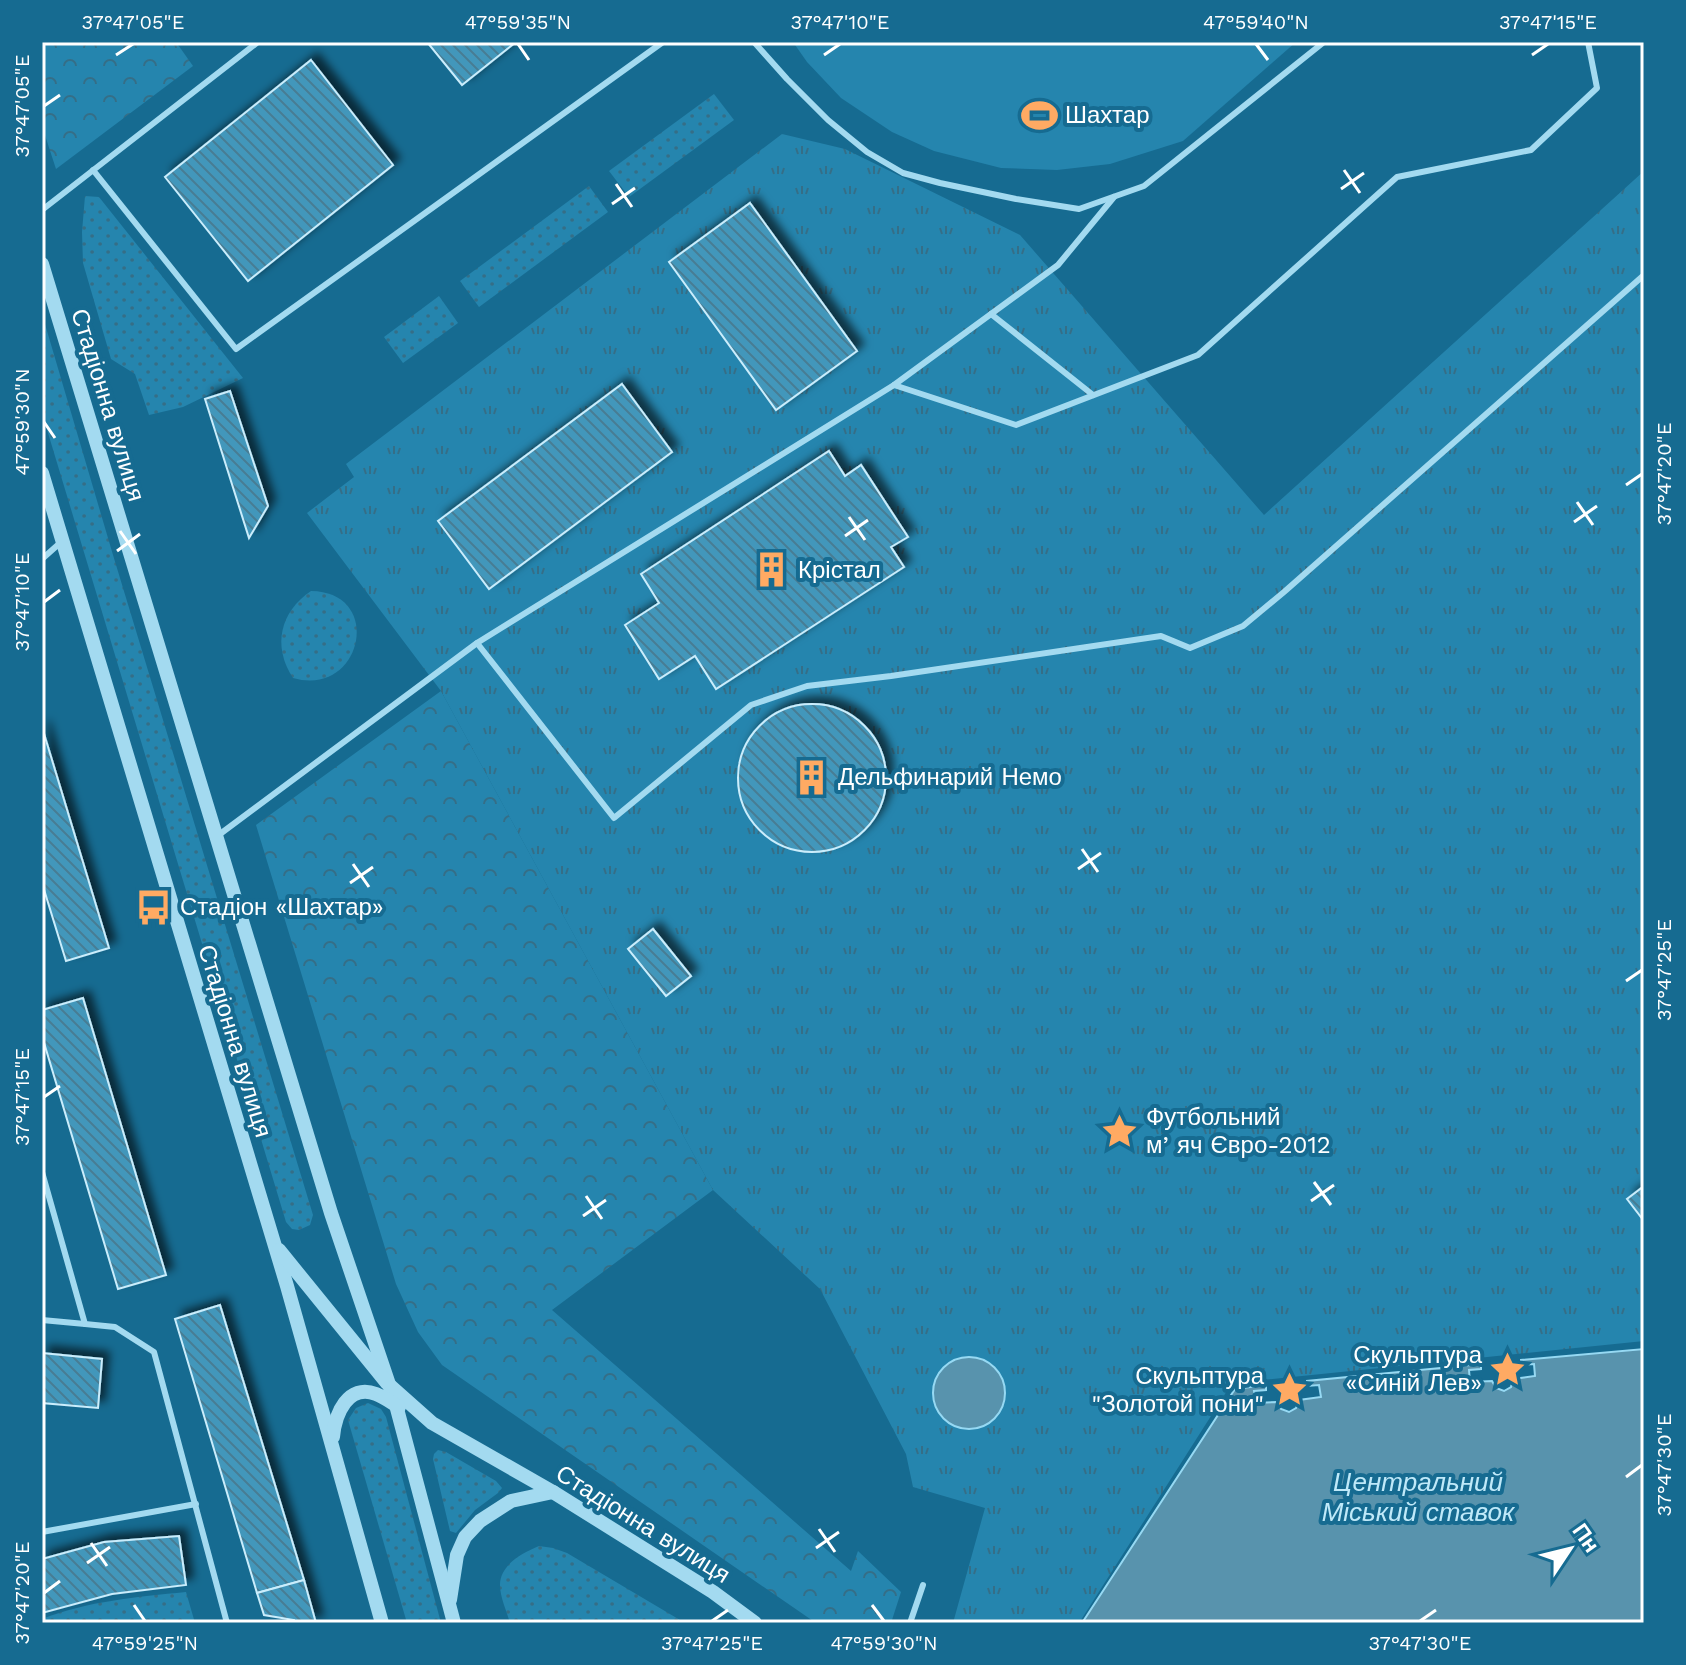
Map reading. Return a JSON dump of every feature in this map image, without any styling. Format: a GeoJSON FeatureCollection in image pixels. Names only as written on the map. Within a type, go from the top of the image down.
{"type":"FeatureCollection","features":[{"type":"Feature","properties":{"kind":"street","name":"Стадіонна вулиця"},"geometry":{"type":"LineString","coordinates":[[42,264],[326,1198],[396,1405],[454,1623]]}},
{"type":"Feature","properties":{"kind":"street","name":"Стадіонна вулиця"},"geometry":{"type":"LineString","coordinates":[[42,473],[274,1244],[382,1623]]}},
{"type":"Feature","properties":{"kind":"street"},"geometry":{"type":"LineString","coordinates":[[274,1244],[387,1383]]}},
{"type":"Feature","properties":{"kind":"street","name":"Стадіонна вулиця"},"geometry":{"type":"LineString","coordinates":[[387,1383],[432,1423],[553,1492],[713,1592],[755,1623]]}},
{"type":"Feature","properties":{"kind":"street"},"geometry":{"type":"LineString","coordinates":[[332,1446],[334,1423],[341,1407],[350,1396],[361,1391],[375,1394],[432,1423]]}},
{"type":"Feature","properties":{"kind":"street"},"geometry":{"type":"LineString","coordinates":[[450,1604],[457,1555],[465,1537],[480,1521],[511,1501],[553,1492]]}},
{"type":"Feature","properties":{"kind":"lane"},"geometry":{"type":"LineString","coordinates":[[42,210],[258,42]]}},
{"type":"Feature","properties":{"kind":"lane"},"geometry":{"type":"LineString","coordinates":[[93,170],[236,349],[663,42]]}},
{"type":"Feature","properties":{"kind":"lane"},"geometry":{"type":"LineString","coordinates":[[754,42],[828,120],[867,152],[903,173],[1016,199],[1079,209],[1144,186],[1324,42]]}},
{"type":"Feature","properties":{"kind":"lane"},"geometry":{"type":"LineString","coordinates":[[894,385],[1016,425],[1198,355],[1397,177],[1531,150],[1597,88],[1588,42]]}},
{"type":"Feature","properties":{"kind":"lane"},"geometry":{"type":"LineString","coordinates":[[216,837],[477,643],[894,385],[1058,265],[1114,197]]}},
{"type":"Feature","properties":{"kind":"lane"},"geometry":{"type":"LineString","coordinates":[[477,643],[614,818],[751,705],[807,686],[1161,636],[1190,648],[1243,626],[1274,601],[1644,275]]}},
{"type":"Feature","properties":{"kind":"lane"},"geometry":{"type":"LineString","coordinates":[[991,314],[1093,395]]}},
{"type":"Feature","properties":{"kind":"lane"},"geometry":{"type":"LineString","coordinates":[[42,559],[63,541]]}},
{"type":"Feature","properties":{"kind":"lane"},"geometry":{"type":"LineString","coordinates":[[42,1172],[85,1324]]}},
{"type":"Feature","properties":{"kind":"lane"},"geometry":{"type":"LineString","coordinates":[[42,1320],[115,1327],[154,1352],[227,1623]]}},
{"type":"Feature","properties":{"kind":"lane"},"geometry":{"type":"LineString","coordinates":[[42,1532],[196,1504]]}},
{"type":"Feature","properties":{"kind":"lane"},"geometry":{"type":"LineString","coordinates":[[910,1623],[923,1585]]}},
{"type":"Feature","properties":{"kind":"green space"},"geometry":{"type":"Polygon","coordinates":[[[42,42],[176,42],[193,66],[56,169],[42,126],[42,42]]]}},
{"type":"Feature","properties":{"kind":"green space","name":"Шахтар"},"geometry":{"type":"Polygon","coordinates":[[[793,42],[1296,42],[1183,141],[1110,164],[1057,170],[1001,168],[934,151],[892,132],[841,98],[793,42]]]}},
{"type":"Feature","properties":{"kind":"green space"},"geometry":{"type":"Polygon","coordinates":[[[714,94],[734,120],[629,197],[609,171],[714,94]]]}},
{"type":"Feature","properties":{"kind":"green space"},"geometry":{"type":"Polygon","coordinates":[[[782,134],[845,149],[1020,235],[1264,515],[1644,171],[1644,1341],[1232,1383],[1079,1623],[953,1623],[985,1508],[913,1487],[906,1454],[820,1289],[713,1190],[441,691],[307,513],[354,477],[346,464],[782,134]]]}},
{"type":"Feature","properties":{"kind":"green space"},"geometry":{"type":"Polygon","coordinates":[[[589,186],[608,212],[479,307],[460,281],[589,186]]]}},
{"type":"Feature","properties":{"kind":"green space"},"geometry":{"type":"Polygon","coordinates":[[[85,196],[99,197],[243,378],[183,407],[149,415],[135,374],[111,359],[83,263],[85,196]]]}},
{"type":"Feature","properties":{"kind":"green space"},"geometry":{"type":"Polygon","coordinates":[[[439,296],[458,323],[403,363],[384,337],[439,296]]]}},
{"type":"Feature","properties":{"kind":"green space"},"geometry":{"type":"Polygon","coordinates":[[[42,314],[313,1215],[310,1225],[299,1230],[292,1229],[286,1222],[42,413],[42,314]]]}},
{"type":"Feature","properties":{"kind":"green space"},"geometry":{"type":"Polygon","coordinates":[[[311,591],[334,596],[349,608],[356,624],[356,642],[349,660],[335,673],[317,680],[293,678],[286,666],[281,642],[286,619],[300,599],[311,591]]]}},
{"type":"Feature","properties":{"kind":"green space"},"geometry":{"type":"Polygon","coordinates":[[[441,691],[713,1190],[552,1310],[851,1571],[858,1551],[901,1592],[891,1623],[816,1623],[442,1365],[418,1332],[396,1284],[256,825],[441,691]]]}},
{"type":"Feature","properties":{"kind":"green space"},"geometry":{"type":"Polygon","coordinates":[[[368,1403],[381,1409],[386,1417],[441,1623],[407,1623],[348,1420],[356,1408],[368,1403]]]}},
{"type":"Feature","properties":{"kind":"green space"},"geometry":{"type":"Polygon","coordinates":[[[438,1450],[496,1481],[502,1488],[475,1510],[456,1533],[450,1531],[433,1459],[438,1450]]]}},
{"type":"Feature","properties":{"kind":"green space"},"geometry":{"type":"Polygon","coordinates":[[[539,1546],[567,1553],[680,1620],[668,1623],[510,1623],[501,1594],[501,1578],[513,1561],[539,1546]]]}},
{"type":"Feature","properties":{"kind":"green space"},"geometry":{"type":"Polygon","coordinates":[[[186,1592],[195,1623],[42,1623],[42,1619],[95,1604],[186,1592]]]}},
{"type":"Feature","properties":{"kind":"water","name":"Центральний Міський ставок"},"geometry":{"type":"Polygon","coordinates":[[[1644,1349],[1644,1623],[1082,1623],[1235,1389],[1266,1385],[1266,1390],[1254,1391],[1256,1403],[1277,1402],[1281,1409],[1289,1412],[1296,1408],[1299,1400],[1321,1397],[1319,1385],[1307,1386],[1307,1381],[1481,1364],[1481,1369],[1469,1370],[1470,1382],[1492,1381],[1496,1388],[1504,1391],[1511,1387],[1513,1379],[1535,1376],[1534,1364],[1521,1365],[1521,1360],[1644,1349]]]}},
{"type":"Feature","properties":{"kind":"water"},"geometry":{"type":"Polygon","coordinates":[[[969,1357],[989,1363],[999,1373],[1005,1393],[999,1413],[989,1423],[969,1429],[949,1423],[939,1413],[933,1393],[939,1373],[949,1363],[969,1357]]]}},
{"type":"Feature","properties":{"kind":"building"},"geometry":{"type":"Polygon","coordinates":[[[427,42],[516,42],[462,85],[427,42]]]}},
{"type":"Feature","properties":{"kind":"building"},"geometry":{"type":"Polygon","coordinates":[[[311,60],[393,165],[248,281],[165,177],[311,60]]]}},
{"type":"Feature","properties":{"kind":"building"},"geometry":{"type":"Polygon","coordinates":[[[750,203],[857,351],[776,410],[669,262],[750,203]]]}},
{"type":"Feature","properties":{"kind":"building"},"geometry":{"type":"Polygon","coordinates":[[[622,384],[672,452],[489,589],[438,521],[622,384]]]}},
{"type":"Feature","properties":{"kind":"building"},"geometry":{"type":"Polygon","coordinates":[[[230,391],[268,506],[249,538],[205,399],[230,391]]]}},
{"type":"Feature","properties":{"kind":"building","name":"Крістал"},"geometry":{"type":"Polygon","coordinates":[[[829,451],[845,476],[861,465],[908,537],[891,547],[904,567],[716,689],[695,656],[659,679],[625,625],[659,603],[641,574],[829,451]]]}},
{"type":"Feature","properties":{"kind":"building","name":"Дельфинарий Немо"},"geometry":{"type":"Polygon","coordinates":[[[812,704],[840,710],[864,726],[880,750],[886,778],[880,806],[864,830],[840,846],[812,852],[784,846],[760,830],[744,806],[738,778],[744,750],[760,726],[784,710],[812,704]]]}},
{"type":"Feature","properties":{"kind":"building"},"geometry":{"type":"Polygon","coordinates":[[[42,727],[109,948],[66,961],[42,883],[42,727]]]}},
{"type":"Feature","properties":{"kind":"building"},"geometry":{"type":"Polygon","coordinates":[[[653,929],[691,976],[666,996],[628,949],[653,929]]]}},
{"type":"Feature","properties":{"kind":"building"},"geometry":{"type":"Polygon","coordinates":[[[83,998],[166,1275],[118,1289],[42,1036],[42,1010],[83,998]]]}},
{"type":"Feature","properties":{"kind":"building"},"geometry":{"type":"Polygon","coordinates":[[[1644,1186],[1644,1221],[1627,1199],[1644,1186]]]}},
{"type":"Feature","properties":{"kind":"building"},"geometry":{"type":"Polygon","coordinates":[[[220,1305],[304,1580],[257,1593],[175,1319],[220,1305]]]}},
{"type":"Feature","properties":{"kind":"building"},"geometry":{"type":"Polygon","coordinates":[[[42,1353],[102,1359],[98,1408],[42,1403],[42,1353]]]}},
{"type":"Feature","properties":{"kind":"building"},"geometry":{"type":"Polygon","coordinates":[[[179,1536],[186,1585],[112,1594],[42,1613],[42,1559],[104,1542],[179,1536]]]}},
{"type":"Feature","properties":{"kind":"building"},"geometry":{"type":"Polygon","coordinates":[[[304,1580],[316,1623],[294,1623],[294,1620],[264,1615],[257,1593],[304,1580]]]}},
{"type":"Feature","properties":{"kind":"place","name":"Шахтар"},"geometry":{"type":"Point","coordinates":[1039,115]}},
{"type":"Feature","properties":{"kind":"place","name":"Крістал"},"geometry":{"type":"Point","coordinates":[772,570]}},
{"type":"Feature","properties":{"kind":"place","name":"Дельфинарий Немо"},"geometry":{"type":"Point","coordinates":[812,777]}},
{"type":"Feature","properties":{"kind":"place","name":"Стадіон «Шахтар»"},"geometry":{"type":"Point","coordinates":[154,907]}},
{"type":"Feature","properties":{"kind":"place","name":"Футбольний мʼяч Євро-2012"},"geometry":{"type":"Point","coordinates":[1120,1131]}},
{"type":"Feature","properties":{"kind":"place","name":"Скульптура «Синій Лев»"},"geometry":{"type":"Point","coordinates":[1508,1369]}},
{"type":"Feature","properties":{"kind":"place","name":"Скульптура \"Золотой пони\""},"geometry":{"type":"Point","coordinates":[1290,1390]}}]}
